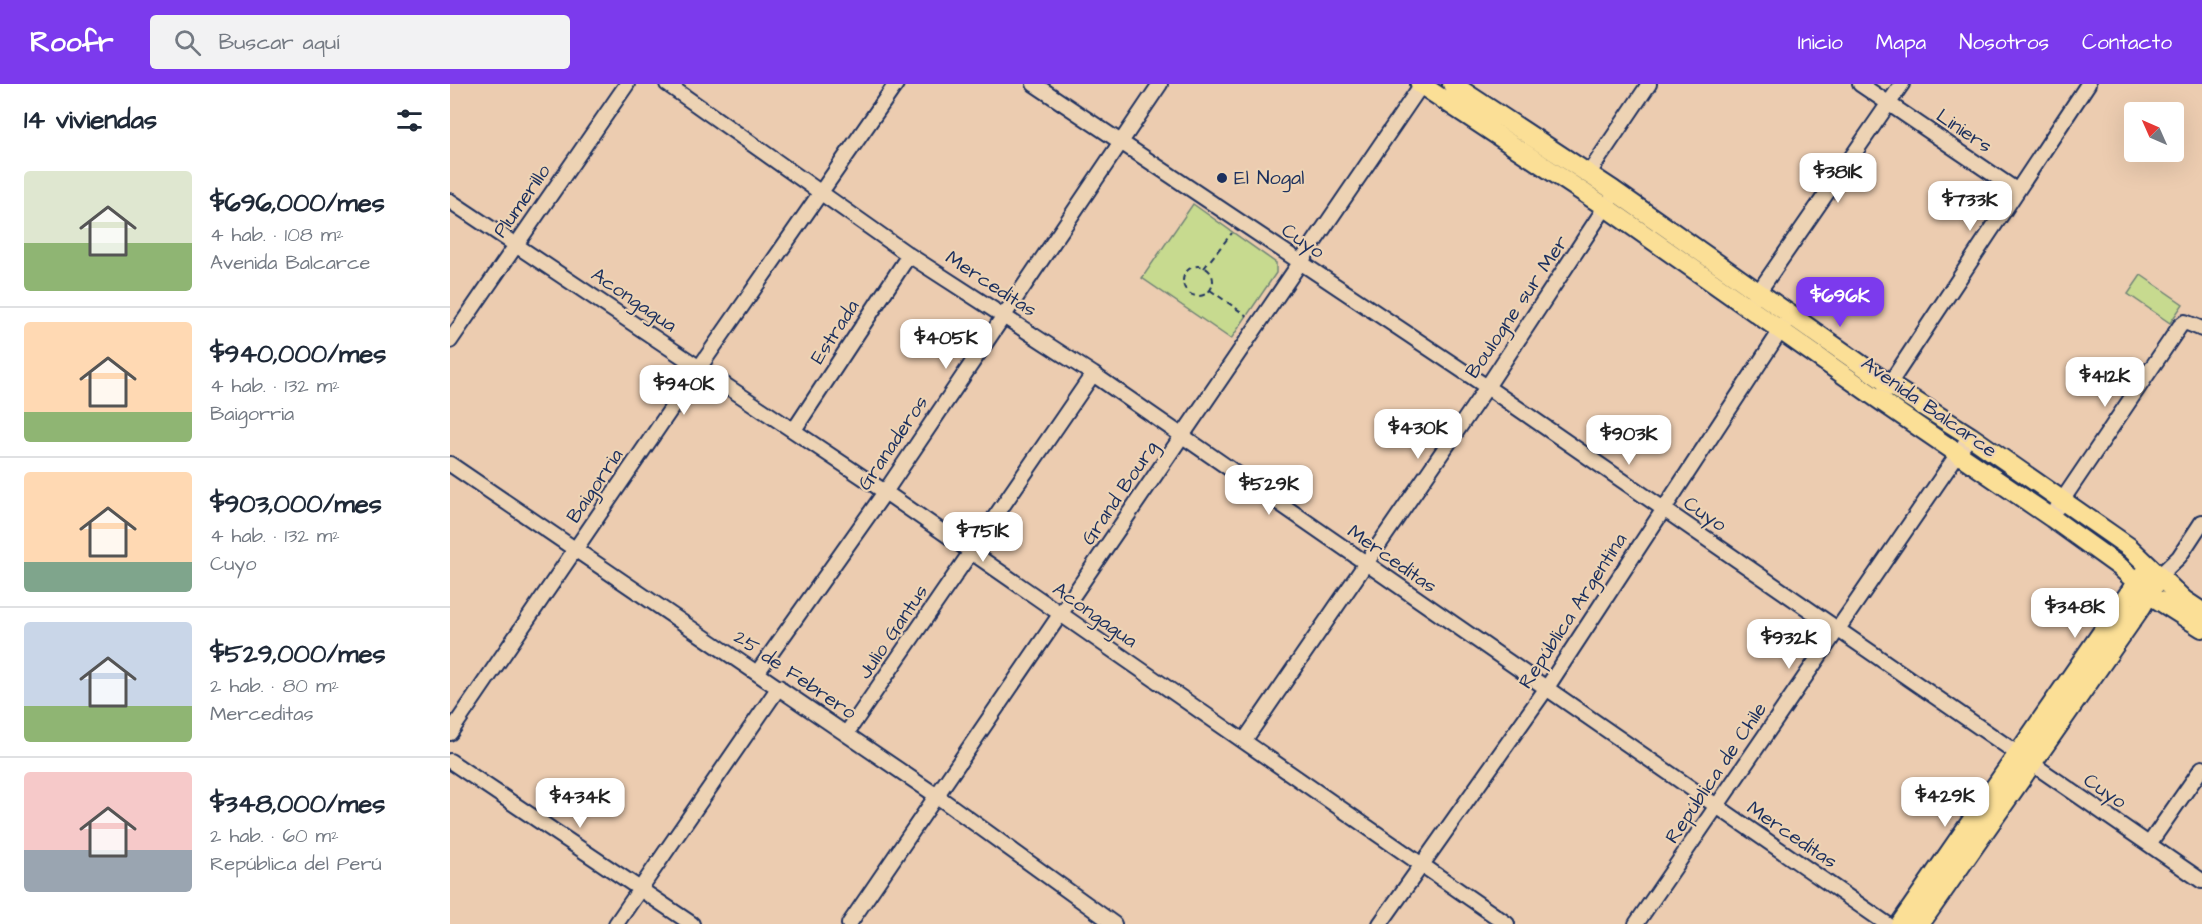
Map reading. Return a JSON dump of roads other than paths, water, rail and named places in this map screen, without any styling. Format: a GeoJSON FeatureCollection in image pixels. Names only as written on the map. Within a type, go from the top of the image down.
{"type":"FeatureCollection","features":[{"type":"Feature","properties":{"kind":"main road","name":"Avenida Balcarce"},"geometry":{"type":"LineString","coordinates":[[1421,84],[1607,208],[1753,300],[1788,314],[1890,385],[1970,436],[2129,547],[2184,600],[2202,612]]}},
{"type":"Feature","properties":{"kind":"main road","name":"Avenida Balcarce"},"geometry":{"type":"LineString","coordinates":[[1452,84],[1613,190],[1753,300],[1782,332],[2052,518],[2120,567],[2143,589],[2202,628]]}},
{"type":"Feature","properties":{"kind":"main road"},"geometry":{"type":"LineString","coordinates":[[1900,924],[2019,752],[2143,589],[2159,576]]}},
{"type":"Feature","properties":{"kind":"main road"},"geometry":{"type":"LineString","coordinates":[[1920,924],[2032,766],[2143,589]]}},
{"type":"Feature","properties":{"kind":"street","name":"Plumerillo"},"geometry":{"type":"LineString","coordinates":[[450,341],[627,84]]}},
{"type":"Feature","properties":{"kind":"street","name":"Merceditas"},"geometry":{"type":"LineString","coordinates":[[667,84],[909,255],[1093,374],[1887,924]]}},
{"type":"Feature","properties":{"kind":"street","name":"Baigorria"},"geometry":{"type":"LineString","coordinates":[[450,733],[896,84]]}},
{"type":"Feature","properties":{"kind":"street","name":"Cuyo"},"geometry":{"type":"LineString","coordinates":[[1034,84],[1487,387],[2019,752],[2032,766],[2202,881]]}},
{"type":"Feature","properties":{"kind":"street","name":"Granaderos"},"geometry":{"type":"LineString","coordinates":[[757,673],[885,492],[1002,315],[1160,84]]}},
{"type":"Feature","properties":{"kind":"street","name":"Grand Bourg"},"geometry":{"type":"LineString","coordinates":[[849,924],[1421,84]]}},
{"type":"Feature","properties":{"kind":"street"},"geometry":{"type":"LineString","coordinates":[[1589,173],[1650,84]]}},
{"type":"Feature","properties":{"kind":"street","name":"Liniers"},"geometry":{"type":"LineString","coordinates":[[1860,84],[2016,190]]}},
{"type":"Feature","properties":{"kind":"street"},"geometry":{"type":"LineString","coordinates":[[1753,300],[1902,84]]}},
{"type":"Feature","properties":{"kind":"street"},"geometry":{"type":"LineString","coordinates":[[1878,399],[1890,385],[2016,190],[2088,84]]}},
{"type":"Feature","properties":{"kind":"street","name":"Boulogne sur Mer"},"geometry":{"type":"LineString","coordinates":[[1244,741],[1607,208],[1613,190]]}},
{"type":"Feature","properties":{"kind":"street","name":"Acongagua"},"geometry":{"type":"LineString","coordinates":[[450,201],[885,492],[1507,924]]}},
{"type":"Feature","properties":{"kind":"street","name":"Estrada"},"geometry":{"type":"LineString","coordinates":[[794,430],[909,255]]}},
{"type":"Feature","properties":{"kind":"street","name":"República Argentina"},"geometry":{"type":"LineString","coordinates":[[1380,924],[1546,689],[1782,332],[1788,314]]}},
{"type":"Feature","properties":{"kind":"street"},"geometry":{"type":"LineString","coordinates":[[2052,518],[2061,501],[2180,326],[2185,322],[2202,330]]}},
{"type":"Feature","properties":{"kind":"street","name":"Julio Gantus"},"geometry":{"type":"LineString","coordinates":[[846,734],[1093,374]]}},
{"type":"Feature","properties":{"kind":"street","name":"República de Chile"},"geometry":{"type":"LineString","coordinates":[[1635,924],[1717,808],[1837,627],[1970,436]]}},
{"type":"Feature","properties":{"kind":"street","name":"25 de Febrero"},"geometry":{"type":"LineString","coordinates":[[450,464],[937,796],[1114,924]]}},
{"type":"Feature","properties":{"kind":"street"},"geometry":{"type":"LineString","coordinates":[[2159,576],[2178,557],[2202,522]]}},
{"type":"Feature","properties":{"kind":"street"},"geometry":{"type":"LineString","coordinates":[[616,924],[778,687]]}},
{"type":"Feature","properties":{"kind":"street"},"geometry":{"type":"LineString","coordinates":[[450,761],[692,924]]}},
{"type":"Feature","properties":{"kind":"street"},"geometry":{"type":"LineString","coordinates":[[2149,844],[2202,768]]}},
{"type":"Feature","properties":{"kind":"place","name":"El Nogal"},"geometry":{"type":"Point","coordinates":[1222,178]}}]}
